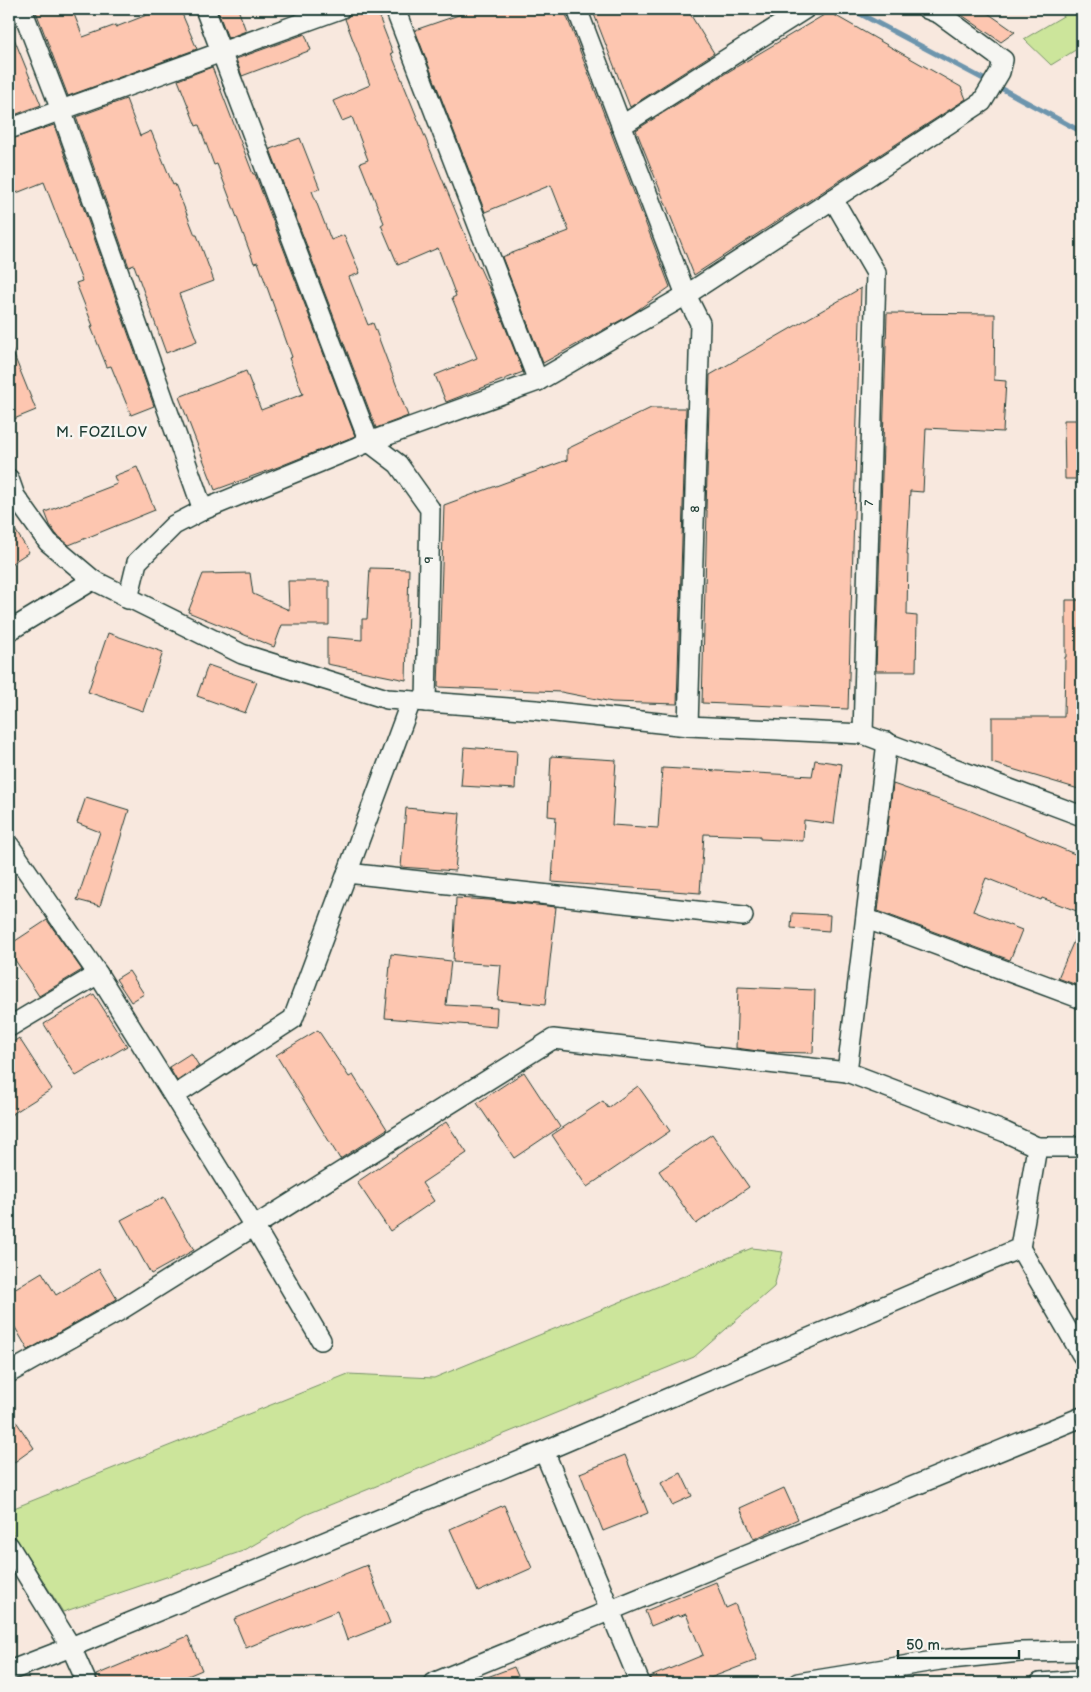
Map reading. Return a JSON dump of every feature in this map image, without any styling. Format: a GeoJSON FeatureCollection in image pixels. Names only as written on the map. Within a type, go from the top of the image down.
{"type":"FeatureCollection","features":[{"type":"Feature","properties":{"kind":"street"},"geometry":{"type":"LineString","coordinates":[[22,9],[62,110],[203,510]]}},
{"type":"Feature","properties":{"kind":"street"},"geometry":{"type":"LineString","coordinates":[[205,9],[369,442]]}},
{"type":"Feature","properties":{"kind":"street"},"geometry":{"type":"LineString","coordinates":[[9,129],[340,9]]}},
{"type":"Feature","properties":{"kind":"street"},"geometry":{"type":"LineString","coordinates":[[395,9],[538,381]]}},
{"type":"Feature","properties":{"kind":"street","name":"8"},"geometry":{"type":"LineString","coordinates":[[577,9],[686,295],[700,323],[688,726]]}},
{"type":"Feature","properties":{"kind":"street"},"geometry":{"type":"LineString","coordinates":[[622,126],[805,9]]}},
{"type":"Feature","properties":{"kind":"street"},"geometry":{"type":"LineString","coordinates":[[128,599],[137,562],[174,525],[203,510],[369,442],[538,381],[686,295],[982,102],[1000,72],[1003,60],[938,11]]}},
{"type":"Feature","properties":{"kind":"street","name":"7"},"geometry":{"type":"LineString","coordinates":[[833,199],[876,273],[863,734]]}},
{"type":"Feature","properties":{"kind":"street","name":"9"},"geometry":{"type":"LineString","coordinates":[[174,1096],[293,1019],[347,873],[419,702],[430,509],[398,464],[369,442]]}},
{"type":"Feature","properties":{"kind":"street"},"geometry":{"type":"LineString","coordinates":[[9,479],[15,496],[48,542],[93,580],[242,654],[387,699],[536,710],[688,726],[863,734],[1082,816]]}},
{"type":"Feature","properties":{"kind":"street"},"geometry":{"type":"LineString","coordinates":[[9,631],[93,580]]}},
{"type":"Feature","properties":{"kind":"street"},"geometry":{"type":"LineString","coordinates":[[847,1072],[887,742]]}},
{"type":"Feature","properties":{"kind":"street"},"geometry":{"type":"LineString","coordinates":[[10,849],[98,974],[254,1226],[321,1340]]}},
{"type":"Feature","properties":{"kind":"street"},"geometry":{"type":"LineString","coordinates":[[347,873],[743,916]]}},
{"type":"Feature","properties":{"kind":"street"},"geometry":{"type":"LineString","coordinates":[[867,918],[1082,999]]}},
{"type":"Feature","properties":{"kind":"street"},"geometry":{"type":"LineString","coordinates":[[9,1027],[98,974]]}},
{"type":"Feature","properties":{"kind":"street"},"geometry":{"type":"LineString","coordinates":[[9,1373],[119,1310],[553,1039],[847,1072],[1005,1132],[1036,1147],[1082,1146]]}},
{"type":"Feature","properties":{"kind":"street"},"geometry":{"type":"LineString","coordinates":[[1036,1147],[1020,1248],[1082,1355]]}},
{"type":"Feature","properties":{"kind":"street"},"geometry":{"type":"LineString","coordinates":[[9,1671],[544,1451],[1020,1248]]}},
{"type":"Feature","properties":{"kind":"street"},"geometry":{"type":"LineString","coordinates":[[433,1683],[1082,1417]]}},
{"type":"Feature","properties":{"kind":"street"},"geometry":{"type":"LineString","coordinates":[[544,1451],[640,1683]]}},
{"type":"Feature","properties":{"kind":"street"},"geometry":{"type":"LineString","coordinates":[[9,1546],[71,1647],[87,1683]]}},
{"type":"Feature","properties":{"kind":"street"},"geometry":{"type":"LineString","coordinates":[[798,1683],[940,1660],[1020,1652],[1082,1651]]}},
{"type":"Feature","properties":{"kind":"street"},"geometry":{"type":"LineString","coordinates":[[1040,1683],[1082,1680]]}},
{"type":"Feature","properties":{"kind":"green space"},"geometry":{"type":"Polygon","coordinates":[[[1062,9],[1082,9],[1082,46],[1051,65],[1024,39],[1065,15],[1062,9]]]}},
{"type":"Feature","properties":{"kind":"green space"},"geometry":{"type":"Polygon","coordinates":[[[752,1248],[783,1252],[774,1287],[694,1357],[305,1515],[243,1551],[63,1612],[9,1527],[9,1510],[348,1374],[434,1378],[752,1248]]]}},
{"type":"Feature","properties":{"kind":"building"},"geometry":{"type":"Polygon","coordinates":[[[35,9],[72,9],[83,37],[116,25],[116,27],[162,9],[180,9],[197,49],[68,96],[35,9]]]}},
{"type":"Feature","properties":{"kind":"building"},"geometry":{"type":"Polygon","coordinates":[[[217,9],[238,9],[246,31],[228,38],[217,9]]]}},
{"type":"Feature","properties":{"kind":"building"},"geometry":{"type":"Polygon","coordinates":[[[351,9],[376,9],[393,53],[391,53],[425,137],[478,266],[489,286],[523,372],[446,402],[435,375],[477,358],[452,298],[456,296],[438,248],[398,265],[381,225],[384,223],[360,163],[368,160],[352,117],[342,121],[333,101],[370,85],[345,19],[349,16],[351,9]]]}},
{"type":"Feature","properties":{"kind":"building"},"geometry":{"type":"Polygon","coordinates":[[[476,9],[564,9],[670,287],[632,314],[543,363],[502,257],[569,231],[551,185],[485,212],[415,30],[476,9]]]}},
{"type":"Feature","properties":{"kind":"building"},"geometry":{"type":"Polygon","coordinates":[[[592,9],[687,9],[714,53],[630,107],[592,9]]]}},
{"type":"Feature","properties":{"kind":"building"},"geometry":{"type":"Polygon","coordinates":[[[953,9],[982,9],[1015,32],[1001,42],[953,9]]]}},
{"type":"Feature","properties":{"kind":"building"},"geometry":{"type":"Polygon","coordinates":[[[829,12],[961,87],[966,99],[694,275],[636,130],[726,73],[829,12]]]}},
{"type":"Feature","properties":{"kind":"building"},"geometry":{"type":"Polygon","coordinates":[[[9,26],[41,105],[9,117],[9,26]]]}},
{"type":"Feature","properties":{"kind":"building"},"geometry":{"type":"Polygon","coordinates":[[[305,34],[311,50],[242,76],[236,59],[305,34]]]}},
{"type":"Feature","properties":{"kind":"building"},"geometry":{"type":"Polygon","coordinates":[[[212,67],[355,436],[215,490],[179,397],[246,371],[261,410],[303,394],[289,358],[292,357],[258,262],[254,263],[217,164],[214,165],[199,125],[196,126],[178,80],[212,67]]]}},
{"type":"Feature","properties":{"kind":"building"},"geometry":{"type":"Polygon","coordinates":[[[126,99],[140,136],[151,131],[195,235],[197,235],[214,281],[179,294],[197,341],[166,353],[134,265],[129,267],[76,117],[126,99]]]}},
{"type":"Feature","properties":{"kind":"building"},"geometry":{"type":"Polygon","coordinates":[[[54,125],[154,406],[131,415],[111,366],[107,367],[91,327],[93,326],[76,283],[82,281],[44,182],[9,196],[9,140],[54,125]]]}},
{"type":"Feature","properties":{"kind":"building"},"geometry":{"type":"Polygon","coordinates":[[[300,138],[320,189],[312,191],[331,240],[344,235],[360,273],[349,277],[368,325],[373,323],[408,416],[376,428],[270,149],[300,138]]]}},
{"type":"Feature","properties":{"kind":"building"},"geometry":{"type":"Polygon","coordinates":[[[861,288],[848,709],[702,703],[710,375],[861,288]]]}},
{"type":"Feature","properties":{"kind":"building"},"geometry":{"type":"Polygon","coordinates":[[[887,313],[995,314],[994,380],[1006,381],[1003,432],[926,428],[923,492],[910,491],[907,555],[907,615],[917,616],[916,671],[876,671],[887,313]]]}},
{"type":"Feature","properties":{"kind":"building"},"geometry":{"type":"Polygon","coordinates":[[[9,343],[36,410],[9,421],[9,343]]]}},
{"type":"Feature","properties":{"kind":"building"},"geometry":{"type":"Polygon","coordinates":[[[651,408],[686,408],[677,704],[612,702],[561,692],[438,687],[444,505],[567,460],[567,449],[651,408]]]}},
{"type":"Feature","properties":{"kind":"building"},"geometry":{"type":"Polygon","coordinates":[[[1064,420],[1082,420],[1082,479],[1065,479],[1064,420]]]}},
{"type":"Feature","properties":{"kind":"building"},"geometry":{"type":"Polygon","coordinates":[[[137,467],[155,510],[69,545],[56,534],[45,512],[117,484],[114,476],[137,467]]]}},
{"type":"Feature","properties":{"kind":"building"},"geometry":{"type":"Polygon","coordinates":[[[9,520],[29,552],[9,565],[9,520]]]}},
{"type":"Feature","properties":{"kind":"building"},"geometry":{"type":"Polygon","coordinates":[[[370,568],[409,569],[406,680],[327,664],[327,637],[362,640],[362,619],[367,619],[370,568]]]}},
{"type":"Feature","properties":{"kind":"building"},"geometry":{"type":"Polygon","coordinates":[[[250,573],[253,594],[289,610],[288,581],[329,581],[329,625],[282,625],[274,647],[188,612],[203,574],[250,573]]]}},
{"type":"Feature","properties":{"kind":"building"},"geometry":{"type":"Polygon","coordinates":[[[1066,600],[1082,600],[1082,790],[992,763],[992,717],[1064,717],[1066,600]]]}},
{"type":"Feature","properties":{"kind":"building"},"geometry":{"type":"Polygon","coordinates":[[[108,633],[163,652],[143,711],[88,692],[108,633]]]}},
{"type":"Feature","properties":{"kind":"building"},"geometry":{"type":"Polygon","coordinates":[[[208,665],[257,682],[245,713],[197,696],[208,665]]]}},
{"type":"Feature","properties":{"kind":"building"},"geometry":{"type":"Polygon","coordinates":[[[464,747],[517,751],[515,789],[461,786],[464,747]]]}},
{"type":"Feature","properties":{"kind":"building"},"geometry":{"type":"Polygon","coordinates":[[[551,756],[616,760],[612,825],[658,828],[662,768],[812,776],[815,760],[842,764],[834,824],[804,820],[803,841],[760,839],[760,836],[704,834],[700,893],[552,882],[556,817],[548,816],[551,756]]]}},
{"type":"Feature","properties":{"kind":"building"},"geometry":{"type":"Polygon","coordinates":[[[893,784],[971,811],[1082,857],[1082,913],[1042,898],[1041,900],[986,878],[973,911],[1022,930],[1010,960],[878,911],[887,850],[885,849],[893,784]]]}},
{"type":"Feature","properties":{"kind":"building"},"geometry":{"type":"Polygon","coordinates":[[[86,797],[129,810],[100,906],[77,900],[100,832],[77,823],[86,797]]]}},
{"type":"Feature","properties":{"kind":"building"},"geometry":{"type":"Polygon","coordinates":[[[406,808],[460,813],[455,871],[401,867],[406,808]]]}},
{"type":"Feature","properties":{"kind":"building"},"geometry":{"type":"Polygon","coordinates":[[[456,898],[556,907],[545,1005],[498,1000],[501,965],[453,962],[456,898]]]}},
{"type":"Feature","properties":{"kind":"building"},"geometry":{"type":"Polygon","coordinates":[[[792,913],[830,915],[829,931],[791,928],[792,913]]]}},
{"type":"Feature","properties":{"kind":"building"},"geometry":{"type":"Polygon","coordinates":[[[47,920],[82,970],[39,996],[9,951],[9,945],[47,920]]]}},
{"type":"Feature","properties":{"kind":"building"},"geometry":{"type":"Polygon","coordinates":[[[1082,922],[1082,987],[1058,978],[1082,922]]]}},
{"type":"Feature","properties":{"kind":"building"},"geometry":{"type":"Polygon","coordinates":[[[391,954],[451,961],[446,1005],[497,1008],[496,1027],[385,1018],[391,954]]]}},
{"type":"Feature","properties":{"kind":"building"},"geometry":{"type":"Polygon","coordinates":[[[129,971],[144,994],[131,1002],[116,979],[129,971]]]}},
{"type":"Feature","properties":{"kind":"building"},"geometry":{"type":"Polygon","coordinates":[[[738,987],[815,990],[813,1053],[765,1052],[736,1048],[738,987]]]}},
{"type":"Feature","properties":{"kind":"building"},"geometry":{"type":"Polygon","coordinates":[[[94,994],[127,1046],[76,1076],[44,1024],[94,994]]]}},
{"type":"Feature","properties":{"kind":"building"},"geometry":{"type":"Polygon","coordinates":[[[318,1030],[349,1077],[353,1075],[387,1129],[340,1159],[276,1055],[318,1030]]]}},
{"type":"Feature","properties":{"kind":"building"},"geometry":{"type":"Polygon","coordinates":[[[19,1038],[52,1089],[9,1116],[9,1045],[19,1038]]]}},
{"type":"Feature","properties":{"kind":"building"},"geometry":{"type":"Polygon","coordinates":[[[191,1053],[199,1066],[177,1081],[169,1067],[191,1053]]]}},
{"type":"Feature","properties":{"kind":"building"},"geometry":{"type":"Polygon","coordinates":[[[524,1072],[560,1127],[514,1158],[477,1103],[524,1072]]]}},
{"type":"Feature","properties":{"kind":"building"},"geometry":{"type":"Polygon","coordinates":[[[638,1086],[670,1131],[587,1187],[552,1135],[603,1101],[608,1108],[638,1086]]]}},
{"type":"Feature","properties":{"kind":"building"},"geometry":{"type":"Polygon","coordinates":[[[446,1122],[467,1153],[422,1183],[434,1201],[390,1231],[357,1182],[446,1122]]]}},
{"type":"Feature","properties":{"kind":"building"},"geometry":{"type":"Polygon","coordinates":[[[712,1134],[749,1187],[696,1224],[659,1171],[712,1134]]]}},
{"type":"Feature","properties":{"kind":"building"},"geometry":{"type":"Polygon","coordinates":[[[164,1197],[194,1250],[151,1274],[121,1220],[164,1197]]]}},
{"type":"Feature","properties":{"kind":"building"},"geometry":{"type":"Polygon","coordinates":[[[99,1269],[117,1299],[28,1350],[9,1317],[9,1292],[42,1272],[56,1295],[99,1269]]]}},
{"type":"Feature","properties":{"kind":"building"},"geometry":{"type":"Polygon","coordinates":[[[9,1411],[34,1448],[9,1466],[9,1411]]]}},
{"type":"Feature","properties":{"kind":"building"},"geometry":{"type":"Polygon","coordinates":[[[625,1455],[648,1513],[603,1531],[580,1473],[625,1455]]]}},
{"type":"Feature","properties":{"kind":"building"},"geometry":{"type":"Polygon","coordinates":[[[681,1473],[692,1496],[672,1505],[661,1483],[681,1473]]]}},
{"type":"Feature","properties":{"kind":"building"},"geometry":{"type":"Polygon","coordinates":[[[784,1488],[798,1519],[754,1539],[740,1508],[784,1488]]]}},
{"type":"Feature","properties":{"kind":"building"},"geometry":{"type":"Polygon","coordinates":[[[504,1505],[532,1568],[478,1592],[450,1529],[504,1505]]]}},
{"type":"Feature","properties":{"kind":"building"},"geometry":{"type":"Polygon","coordinates":[[[367,1565],[390,1623],[347,1640],[337,1611],[246,1648],[234,1619],[367,1565]]]}},
{"type":"Feature","properties":{"kind":"building"},"geometry":{"type":"Polygon","coordinates":[[[716,1582],[726,1608],[735,1604],[757,1660],[697,1683],[651,1683],[650,1677],[703,1655],[686,1614],[679,1617],[678,1615],[651,1626],[645,1611],[716,1582]]]}},
{"type":"Feature","properties":{"kind":"building"},"geometry":{"type":"Polygon","coordinates":[[[188,1636],[202,1670],[171,1683],[98,1683],[96,1675],[188,1636]]]}},
{"type":"Feature","properties":{"kind":"building"},"geometry":{"type":"Polygon","coordinates":[[[514,1667],[521,1683],[474,1683],[474,1682],[514,1667]]]}},
{"type":"Feature","properties":{"kind":"waterway"},"geometry":{"type":"LineString","coordinates":[[851,9],[989,82]]}},
{"type":"Feature","properties":{"kind":"waterway"},"geometry":{"type":"LineString","coordinates":[[997,86],[1082,132]]}},
{"type":"Feature","properties":{"kind":"district","name":"M. FOZILOV"},"geometry":{"type":"Point","coordinates":[102,432]}}]}
